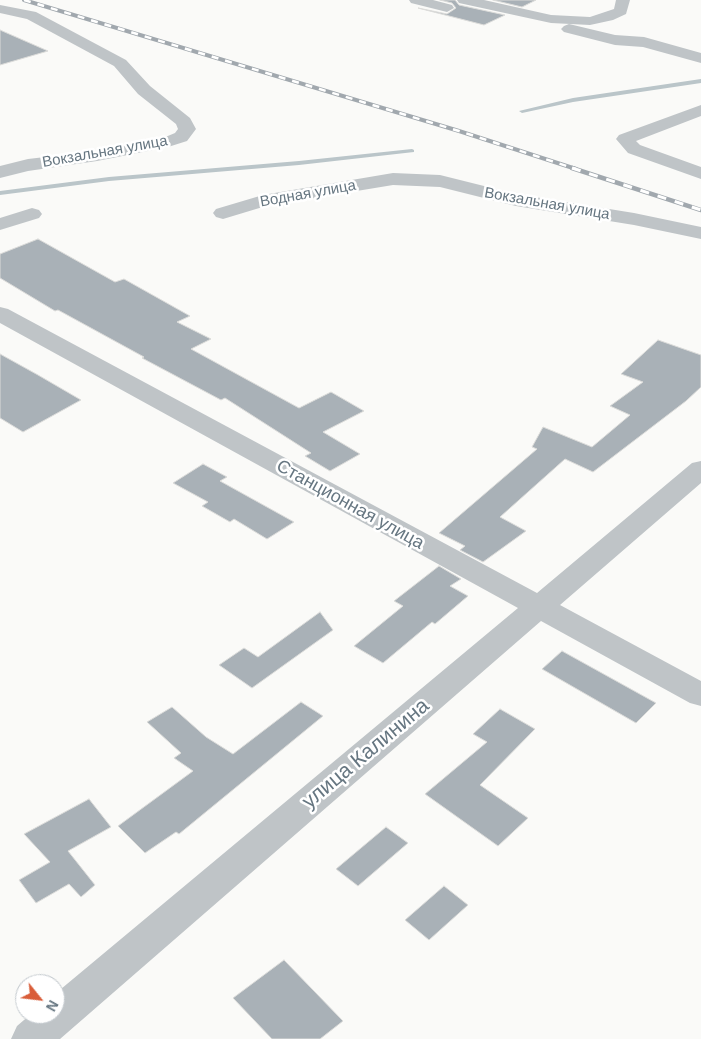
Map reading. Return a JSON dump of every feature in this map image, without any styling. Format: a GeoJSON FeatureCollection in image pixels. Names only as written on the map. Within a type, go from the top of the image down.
{"type":"FeatureCollection","features":[{"type":"Feature","properties":{"kind":"street"},"geometry":{"type":"LineString","coordinates":[[416,0],[448,8]]}},
{"type":"Feature","properties":{"kind":"street"},"geometry":{"type":"LineString","coordinates":[[464,0],[551,19],[590,21],[608,18],[621,11],[623,0]]}},
{"type":"Feature","properties":{"kind":"street","name":"Вокзальная улица"},"geometry":{"type":"LineString","coordinates":[[0,9],[31,15],[120,63],[144,90],[184,122],[187,129],[181,136],[168,142],[97,156],[28,165],[0,172]]}},
{"type":"Feature","properties":{"kind":"street"},"geometry":{"type":"LineString","coordinates":[[551,19],[557,26],[567,29],[615,40],[644,42],[701,58]]}},
{"type":"Feature","properties":{"kind":"street"},"geometry":{"type":"LineString","coordinates":[[701,110],[624,139],[634,149],[701,173]]}},
{"type":"Feature","properties":{"kind":"street","name":"Вокзальная улица"},"geometry":{"type":"LineString","coordinates":[[394,179],[440,181],[516,200],[634,219],[701,233]]}},
{"type":"Feature","properties":{"kind":"street","name":"Водная улица"},"geometry":{"type":"LineString","coordinates":[[223,213],[262,201],[394,179]]}},
{"type":"Feature","properties":{"kind":"street"},"geometry":{"type":"LineString","coordinates":[[0,224],[32,214]]}},
{"type":"Feature","properties":{"kind":"street","name":"Станционная улица"},"geometry":{"type":"LineString","coordinates":[[0,314],[701,695]]}},
{"type":"Feature","properties":{"kind":"street","name":"улица Калинина"},"geometry":{"type":"LineString","coordinates":[[31,1039],[701,470]]}},
{"type":"Feature","properties":{"kind":"building"},"geometry":{"type":"Polygon","coordinates":[[[440,0],[455,0],[459,5],[505,15],[484,25],[418,8],[447,14],[456,8],[452,3],[440,0]]]}},
{"type":"Feature","properties":{"kind":"building"},"geometry":{"type":"Polygon","coordinates":[[[493,0],[536,0],[522,7],[493,0]]]}},
{"type":"Feature","properties":{"kind":"building"},"geometry":{"type":"Polygon","coordinates":[[[0,30],[48,51],[0,65],[0,30]]]}},
{"type":"Feature","properties":{"kind":"building"},"geometry":{"type":"Polygon","coordinates":[[[38,239],[115,282],[124,279],[190,316],[177,322],[211,339],[191,349],[299,408],[331,392],[364,411],[323,432],[360,454],[330,471],[305,456],[311,453],[225,398],[221,400],[142,358],[144,357],[58,310],[55,311],[0,278],[0,254],[38,239]]]}},
{"type":"Feature","properties":{"kind":"building"},"geometry":{"type":"Polygon","coordinates":[[[658,340],[701,355],[701,387],[686,401],[593,472],[565,459],[500,517],[526,531],[483,562],[460,550],[465,546],[439,533],[537,449],[532,447],[543,427],[592,447],[630,415],[610,406],[643,382],[621,374],[658,340]]]}},
{"type":"Feature","properties":{"kind":"building"},"geometry":{"type":"Polygon","coordinates":[[[0,354],[81,400],[23,432],[0,418],[0,354]]]}},
{"type":"Feature","properties":{"kind":"building"},"geometry":{"type":"Polygon","coordinates":[[[203,464],[227,477],[220,481],[294,522],[267,539],[234,519],[230,522],[202,506],[208,502],[173,483],[203,464]]]}},
{"type":"Feature","properties":{"kind":"building"},"geometry":{"type":"Polygon","coordinates":[[[439,566],[461,579],[450,586],[468,596],[435,624],[432,622],[383,663],[354,646],[403,606],[394,601],[439,566]]]}},
{"type":"Feature","properties":{"kind":"building"},"geometry":{"type":"Polygon","coordinates":[[[320,612],[333,630],[252,688],[219,665],[244,648],[258,657],[320,612]]]}},
{"type":"Feature","properties":{"kind":"building"},"geometry":{"type":"Polygon","coordinates":[[[562,651],[656,703],[636,723],[542,669],[562,651]]]}},
{"type":"Feature","properties":{"kind":"building"},"geometry":{"type":"Polygon","coordinates":[[[301,702],[323,716],[179,834],[176,832],[145,853],[118,826],[193,771],[174,758],[181,753],[147,722],[172,707],[206,737],[233,754],[301,702]]]}},
{"type":"Feature","properties":{"kind":"building"},"geometry":{"type":"Polygon","coordinates":[[[500,709],[535,729],[480,785],[528,818],[498,846],[425,794],[487,742],[473,734],[500,709]]]}},
{"type":"Feature","properties":{"kind":"building"},"geometry":{"type":"Polygon","coordinates":[[[89,799],[111,827],[68,851],[95,885],[81,897],[69,884],[36,903],[19,880],[50,862],[24,834],[89,799]]]}},
{"type":"Feature","properties":{"kind":"building"},"geometry":{"type":"Polygon","coordinates":[[[386,827],[408,843],[358,886],[336,869],[386,827]]]}},
{"type":"Feature","properties":{"kind":"building"},"geometry":{"type":"Polygon","coordinates":[[[444,886],[468,905],[429,940],[405,920],[444,886]]]}},
{"type":"Feature","properties":{"kind":"building"},"geometry":{"type":"Polygon","coordinates":[[[284,960],[343,1021],[320,1039],[272,1039],[233,998],[284,960]]]}},
{"type":"Feature","properties":{"kind":"waterway"},"geometry":{"type":"LineString","coordinates":[[522,111],[573,100],[701,81]]}},
{"type":"Feature","properties":{"kind":"waterway"},"geometry":{"type":"LineString","coordinates":[[0,193],[109,179],[299,163],[412,151]]}},
{"type":"Feature","properties":{"kind":"railway"},"geometry":{"type":"LineString","coordinates":[[24,0],[459,131],[576,169]]}},
{"type":"Feature","properties":{"kind":"railway"},"geometry":{"type":"LineString","coordinates":[[572,168],[701,210]]}}]}
